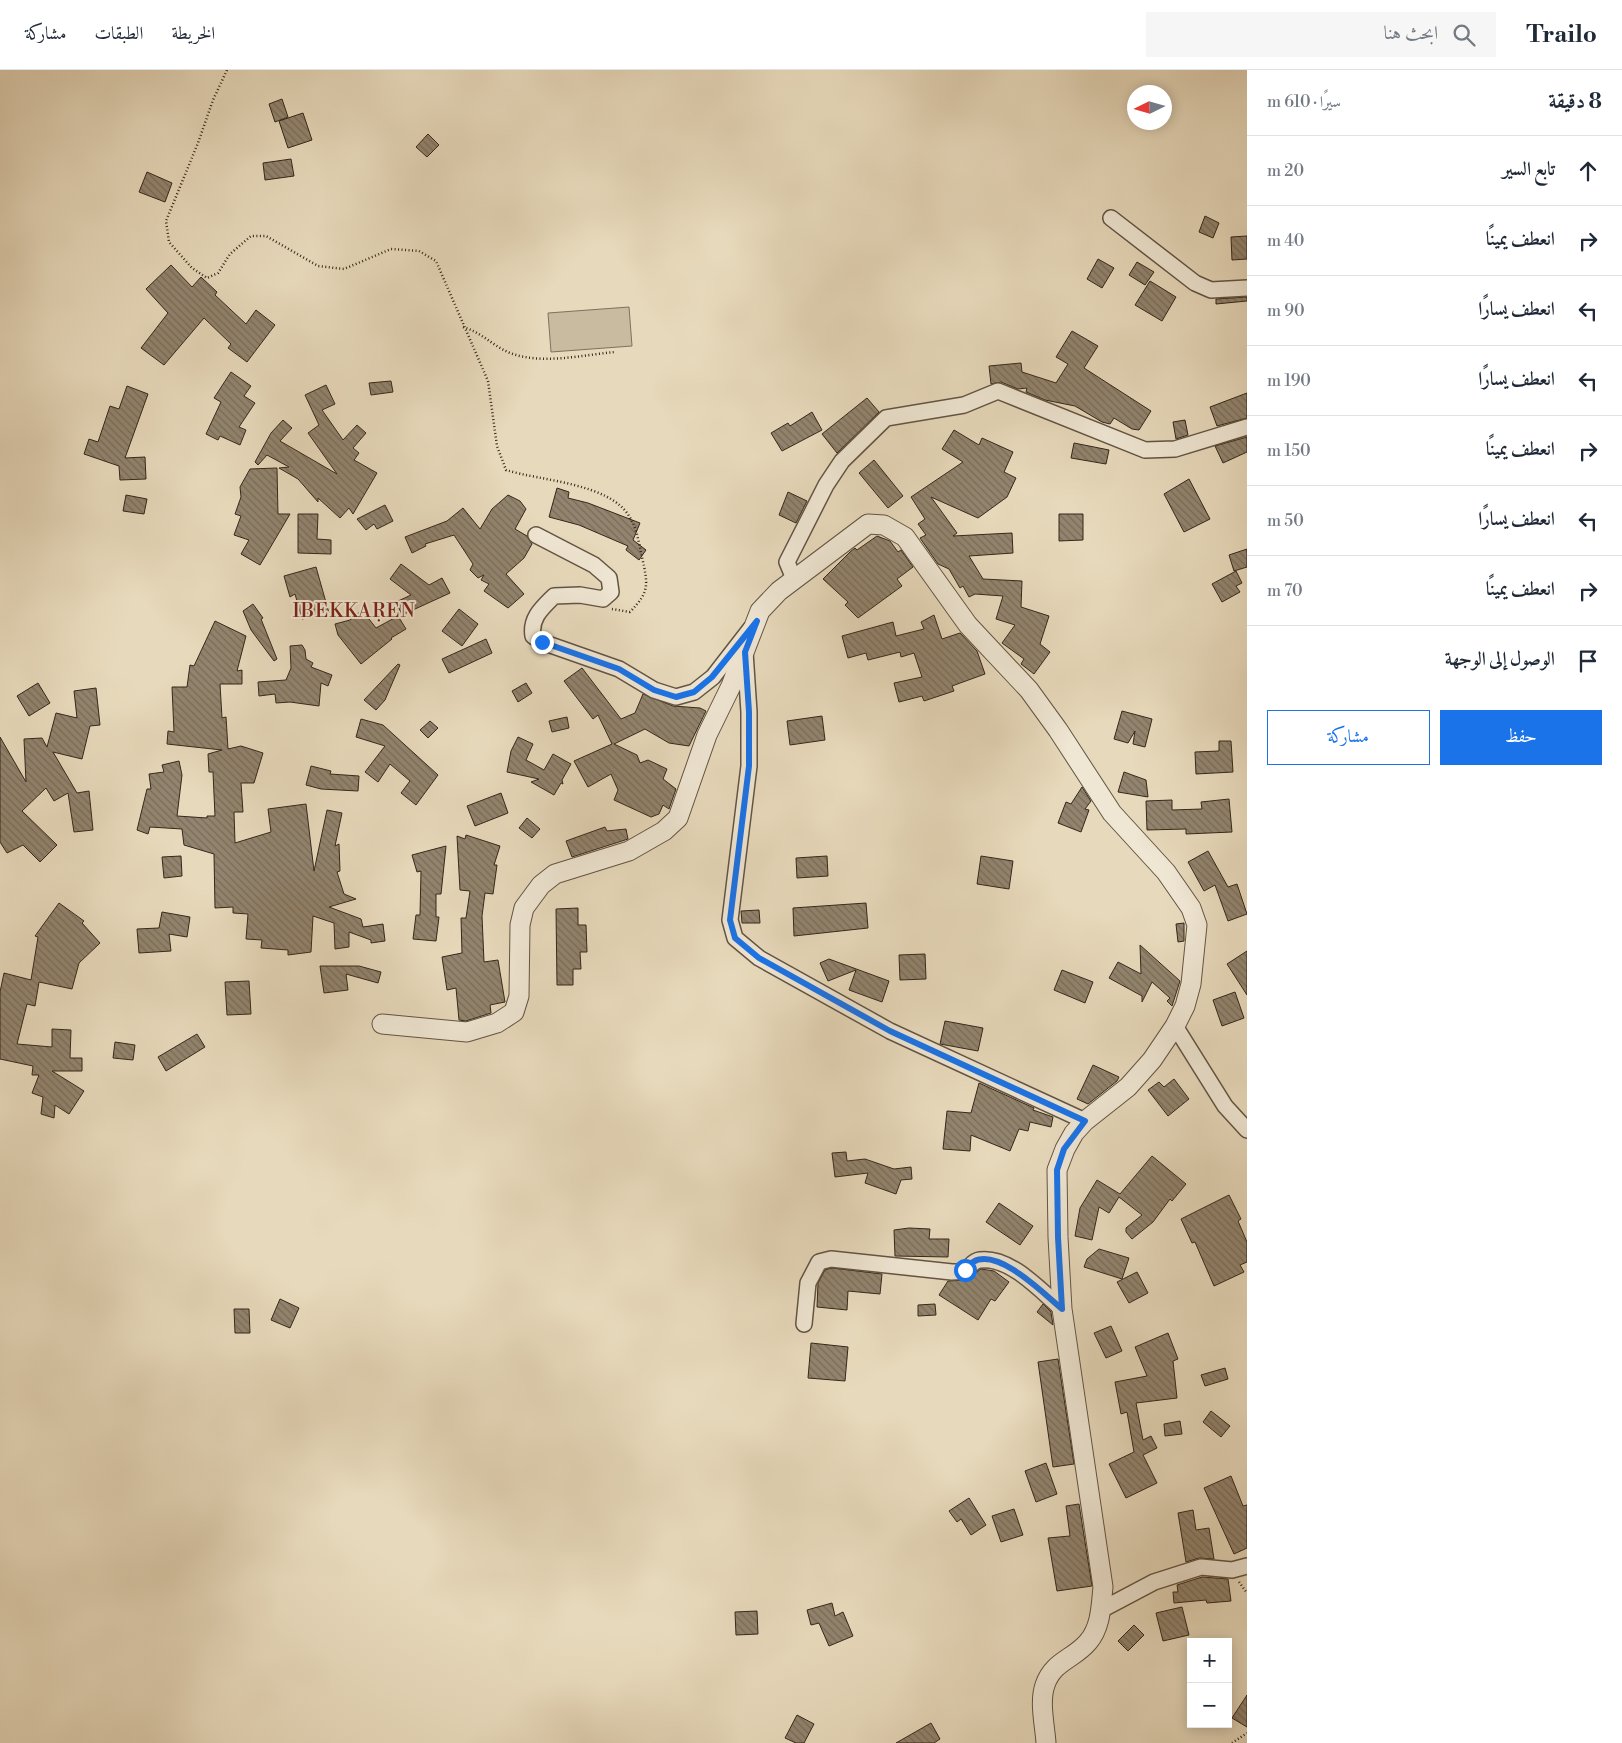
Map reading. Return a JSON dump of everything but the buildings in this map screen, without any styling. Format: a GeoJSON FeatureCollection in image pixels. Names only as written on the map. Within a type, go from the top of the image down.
{"type":"FeatureCollection","features":[{"type":"Feature","properties":{"kind":"street"},"geometry":{"type":"LineString","coordinates":[[1111,218],[1195,282],[1211,290],[1247,288]]}},
{"type":"Feature","properties":{"kind":"street"},"geometry":{"type":"LineString","coordinates":[[794,579],[788,562],[826,485],[842,461],[886,418],[964,405],[998,391],[1145,450],[1175,449],[1247,427]]}},
{"type":"Feature","properties":{"kind":"street"},"geometry":{"type":"LineString","coordinates":[[382,1024],[467,1032],[497,1024],[514,1012],[519,996],[520,925],[524,908],[541,885],[555,874],[629,851],[664,831],[678,818],[707,735],[731,686],[760,611],[779,591],[868,524],[884,525],[906,537],[968,625],[1029,690],[1058,730],[1112,813],[1166,872],[1191,908],[1197,925],[1191,984],[1185,1006],[1176,1026],[1152,1060],[1128,1087],[1085,1121],[1064,1149],[1057,1170],[1062,1309],[1103,1587],[1101,1610],[1096,1630],[1087,1644],[1065,1659],[1051,1672],[1044,1687],[1046,1743]]}},
{"type":"Feature","properties":{"kind":"street"},"geometry":{"type":"LineString","coordinates":[[536,535],[594,565],[609,578],[611,592],[602,599],[580,595],[554,596],[538,612],[531,626],[532,636],[542,642],[619,669],[654,690],[676,697],[694,692],[712,677],[757,621]]}},
{"type":"Feature","properties":{"kind":"street"},"geometry":{"type":"LineString","coordinates":[[745,652],[749,712],[749,766],[730,920],[735,938],[759,958],[890,1031],[1085,1121]]}},
{"type":"Feature","properties":{"kind":"street"},"geometry":{"type":"LineString","coordinates":[[1176,1026],[1225,1106],[1247,1130]]}},
{"type":"Feature","properties":{"kind":"street"},"geometry":{"type":"LineString","coordinates":[[804,1324],[808,1283],[819,1262],[831,1259],[952,1272],[965,1270],[973,1262],[981,1260],[998,1262],[1016,1271],[1062,1309]]}},
{"type":"Feature","properties":{"kind":"street"},"geometry":{"type":"LineString","coordinates":[[1101,1610],[1154,1582],[1201,1567],[1232,1570],[1247,1566]]}},
{"type":"Feature","properties":{"kind":"path"},"geometry":{"type":"LineString","coordinates":[[227,70],[213,100],[198,143],[166,221],[169,242],[192,268],[207,278],[218,273],[230,254],[251,236],[266,236],[318,266],[344,269],[391,249],[419,251],[436,261],[488,381],[497,446],[506,470],[577,485],[604,494],[629,516],[638,540],[646,575],[644,597],[630,612],[613,609],[602,599]]}},
{"type":"Feature","properties":{"kind":"path"},"geometry":{"type":"LineString","coordinates":[[463,327],[477,331],[495,346],[513,354],[553,359],[615,352]]}},
{"type":"Feature","properties":{"kind":"path"},"geometry":{"type":"LineString","coordinates":[[1232,1743],[1247,1733]]}},
{"type":"Feature","properties":{"kind":"shaded area"},"geometry":{"type":"Polygon","coordinates":[[[629,307],[632,346],[551,352],[548,313],[629,307]]]}},
{"type":"Feature","properties":{"kind":"district","name":"IBEKKAṚEN"},"geometry":{"type":"Point","coordinates":[354,611]}},
{"type":"Feature","properties":{"kind":"route"},"geometry":{"type":"LineString","coordinates":[[542,642],[619,669],[654,690],[676,697],[694,692],[712,677],[757,621],[745,652],[749,712],[749,766],[730,920],[735,938],[759,958],[890,1031],[1085,1121],[1074,1133],[1064,1149],[1057,1170],[1062,1309],[1016,1271],[998,1262],[981,1260],[973,1262],[965,1270]]}}]}
